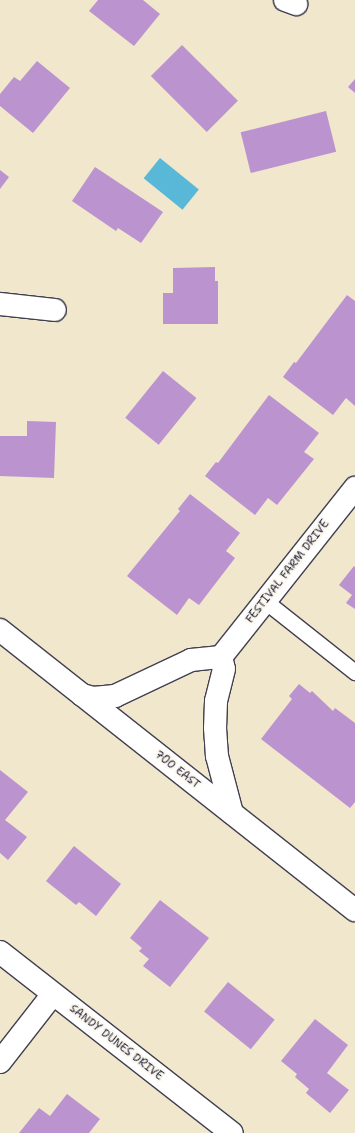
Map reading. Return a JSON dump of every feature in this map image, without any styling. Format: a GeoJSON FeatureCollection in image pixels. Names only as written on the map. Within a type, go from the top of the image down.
{"type":"FeatureCollection","features":[{"type":"Feature","properties":{"kind":"street"},"geometry":{"type":"LineString","coordinates":[[0,304],[55,310]]}},
{"type":"Feature","properties":{"kind":"street","name":"FESTIVAL FARM DRIVE"},"geometry":{"type":"LineString","coordinates":[[222,656],[355,488]]}},
{"type":"Feature","properties":{"kind":"street","name":"700 EAST"},"geometry":{"type":"LineString","coordinates":[[0,630],[355,910]]}},
{"type":"Feature","properties":{"kind":"street"},"geometry":{"type":"LineString","coordinates":[[82,695],[93,698],[115,696],[191,660],[222,656],[224,669],[216,701],[214,728],[217,756],[232,813]]}},
{"type":"Feature","properties":{"kind":"street","name":"SANDY DUNES DRIVE"},"geometry":{"type":"LineString","coordinates":[[0,952],[232,1133]]}},
{"type":"Feature","properties":{"kind":"street"},"geometry":{"type":"LineString","coordinates":[[0,1062],[53,994]]}},
{"type":"Feature","properties":{"kind":"lane"},"geometry":{"type":"LineString","coordinates":[[265,601],[355,672]]}},
{"type":"Feature","properties":{"kind":"water"},"geometry":{"type":"Polygon","coordinates":[[[160,158],[199,189],[182,210],[144,178],[160,158]]]}},
{"type":"Feature","properties":{"kind":"building"},"geometry":{"type":"Polygon","coordinates":[[[98,0],[143,0],[160,14],[134,46],[89,11],[98,0]]]}},
{"type":"Feature","properties":{"kind":"building"},"geometry":{"type":"Polygon","coordinates":[[[182,45],[238,101],[207,132],[151,76],[182,45]]]}},
{"type":"Feature","properties":{"kind":"building"},"geometry":{"type":"Polygon","coordinates":[[[37,61],[70,88],[33,133],[0,106],[0,94],[14,77],[20,81],[37,61]]]}},
{"type":"Feature","properties":{"kind":"building"},"geometry":{"type":"Polygon","coordinates":[[[355,79],[355,93],[348,87],[355,79]]]}},
{"type":"Feature","properties":{"kind":"building"},"geometry":{"type":"Polygon","coordinates":[[[326,111],[336,152],[251,173],[241,132],[326,111]]]}},
{"type":"Feature","properties":{"kind":"building"},"geometry":{"type":"Polygon","coordinates":[[[95,167],[163,212],[141,243],[118,228],[116,231],[72,201],[95,167]]]}},
{"type":"Feature","properties":{"kind":"building"},"geometry":{"type":"Polygon","coordinates":[[[0,170],[9,177],[0,189],[0,170]]]}},
{"type":"Feature","properties":{"kind":"building"},"geometry":{"type":"Polygon","coordinates":[[[215,267],[215,281],[218,281],[218,324],[163,324],[163,293],[173,293],[173,268],[215,267]]]}},
{"type":"Feature","properties":{"kind":"building"},"geometry":{"type":"Polygon","coordinates":[[[347,295],[355,301],[355,406],[346,398],[333,415],[283,377],[294,362],[296,363],[347,295]]]}},
{"type":"Feature","properties":{"kind":"building"},"geometry":{"type":"Polygon","coordinates":[[[163,371],[196,398],[159,445],[125,418],[163,371]]]}},
{"type":"Feature","properties":{"kind":"building"},"geometry":{"type":"Polygon","coordinates":[[[269,395],[319,433],[304,452],[314,459],[277,505],[268,498],[255,515],[205,476],[216,462],[218,463],[269,395]]]}},
{"type":"Feature","properties":{"kind":"building"},"geometry":{"type":"Polygon","coordinates":[[[27,421],[56,422],[54,478],[0,476],[0,436],[27,436],[27,421]]]}},
{"type":"Feature","properties":{"kind":"building"},"geometry":{"type":"Polygon","coordinates":[[[190,494],[240,533],[226,551],[235,558],[199,605],[189,598],[177,615],[127,576],[180,511],[178,509],[190,494]]]}},
{"type":"Feature","properties":{"kind":"building"},"geometry":{"type":"Polygon","coordinates":[[[354,566],[355,609],[346,603],[352,595],[339,585],[354,566]]]}},
{"type":"Feature","properties":{"kind":"building"},"geometry":{"type":"Polygon","coordinates":[[[299,684],[310,693],[312,691],[333,711],[335,708],[355,723],[355,802],[350,808],[261,739],[292,699],[289,696],[299,684]]]}},
{"type":"Feature","properties":{"kind":"building"},"geometry":{"type":"Polygon","coordinates":[[[0,770],[28,792],[5,820],[27,837],[8,860],[0,853],[0,770]]]}},
{"type":"Feature","properties":{"kind":"building"},"geometry":{"type":"Polygon","coordinates":[[[74,846],[121,884],[96,916],[79,902],[76,905],[46,881],[74,846]]]}},
{"type":"Feature","properties":{"kind":"building"},"geometry":{"type":"Polygon","coordinates":[[[160,900],[209,938],[170,987],[143,966],[149,959],[139,951],[142,948],[130,938],[160,900]]]}},
{"type":"Feature","properties":{"kind":"building"},"geometry":{"type":"Polygon","coordinates":[[[228,982],[275,1020],[251,1049],[204,1012],[228,982]]]}},
{"type":"Feature","properties":{"kind":"building"},"geometry":{"type":"Polygon","coordinates":[[[315,1019],[348,1045],[327,1073],[349,1090],[330,1113],[306,1093],[309,1089],[295,1077],[297,1074],[281,1061],[315,1019]]]}},
{"type":"Feature","properties":{"kind":"building"},"geometry":{"type":"Polygon","coordinates":[[[67,1094],[100,1119],[89,1133],[19,1133],[39,1108],[50,1116],[67,1094]]]}}]}
